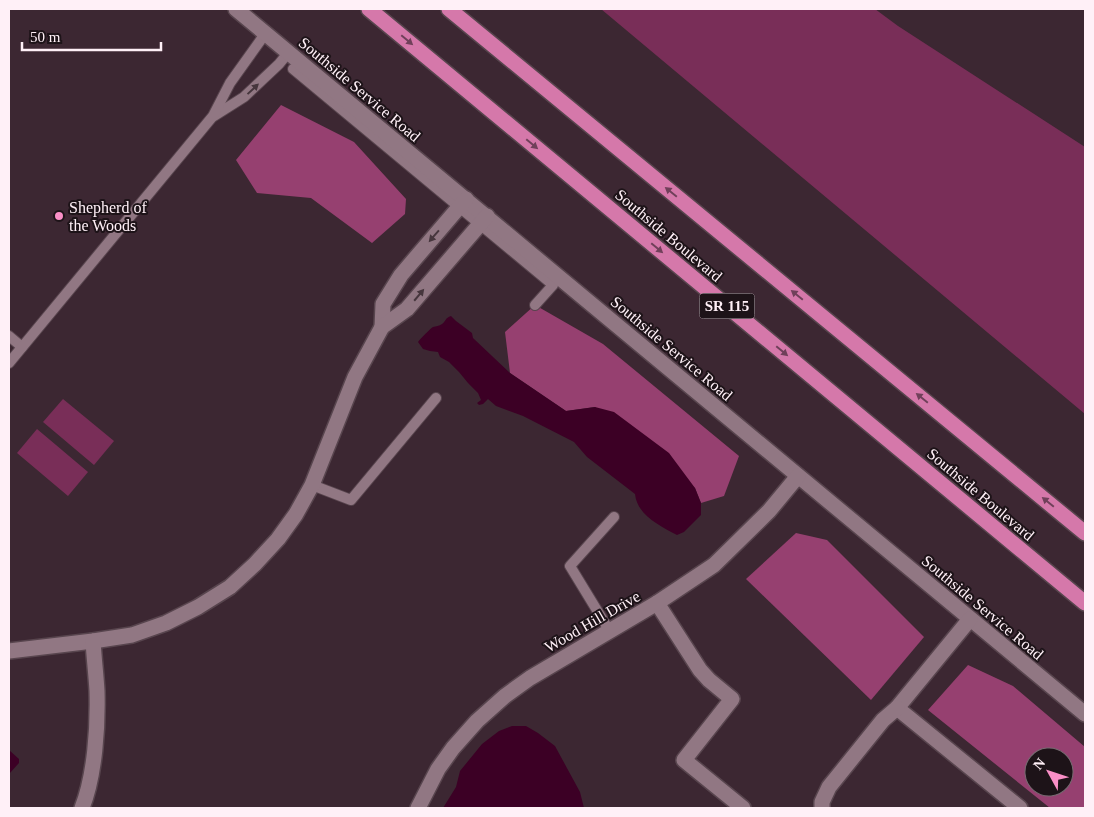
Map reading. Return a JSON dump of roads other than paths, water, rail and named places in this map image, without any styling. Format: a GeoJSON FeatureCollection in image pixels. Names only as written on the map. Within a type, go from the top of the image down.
{"type":"FeatureCollection","features":[{"type":"Feature","properties":{"kind":"highway","name":"Southside Boulevard"},"geometry":{"type":"LineString","coordinates":[[369,9],[1085,603]]}},
{"type":"Feature","properties":{"kind":"highway"},"geometry":{"type":"LineString","coordinates":[[449,9],[1085,532]]}},
{"type":"Feature","properties":{"kind":"street","name":"Southside Service Road"},"geometry":{"type":"LineString","coordinates":[[236,9],[1085,714]]}},
{"type":"Feature","properties":{"kind":"street"},"geometry":{"type":"LineString","coordinates":[[382,327],[383,304],[401,275],[466,199]]}},
{"type":"Feature","properties":{"kind":"street"},"geometry":{"type":"LineString","coordinates":[[9,651],[132,635],[166,623],[198,607],[230,587],[256,564],[278,539],[296,514],[312,485],[355,377],[382,327],[407,308],[487,216]]}},
{"type":"Feature","properties":{"kind":"street","name":"Wood Hill Drive"},"geometry":{"type":"LineString","coordinates":[[418,808],[438,769],[453,748],[477,721],[505,696],[530,678],[657,603],[714,565],[770,511],[798,476]]}},
{"type":"Feature","properties":{"kind":"street"},"geometry":{"type":"LineString","coordinates":[[657,603],[700,670],[732,699],[684,760],[743,808]]}},
{"type":"Feature","properties":{"kind":"street"},"geometry":{"type":"LineString","coordinates":[[822,808],[822,802],[829,787],[883,720],[897,708],[970,619]]}},
{"type":"Feature","properties":{"kind":"street"},"geometry":{"type":"LineString","coordinates":[[82,808],[88,794],[97,722],[97,691],[92,641]]}},
{"type":"Feature","properties":{"kind":"street"},"geometry":{"type":"LineString","coordinates":[[897,708],[1020,808]]}},
{"type":"Feature","properties":{"kind":"lane"},"geometry":{"type":"LineString","coordinates":[[9,363],[213,116],[230,83],[265,34]]}},
{"type":"Feature","properties":{"kind":"lane"},"geometry":{"type":"LineString","coordinates":[[213,116],[244,97],[288,53]]}},
{"type":"Feature","properties":{"kind":"lane"},"geometry":{"type":"LineString","coordinates":[[293,69],[553,285],[535,304]]}},
{"type":"Feature","properties":{"kind":"lane"},"geometry":{"type":"LineString","coordinates":[[9,336],[22,347]]}},
{"type":"Feature","properties":{"kind":"lane"},"geometry":{"type":"LineString","coordinates":[[312,485],[351,500],[436,398]]}},
{"type":"Feature","properties":{"kind":"lane"},"geometry":{"type":"LineString","coordinates":[[610,630],[570,566],[614,517]]}},
{"type":"Feature","properties":{"kind":"place","name":"Shepherd of the Woods"},"geometry":{"type":"Point","coordinates":[59,216]}}]}
